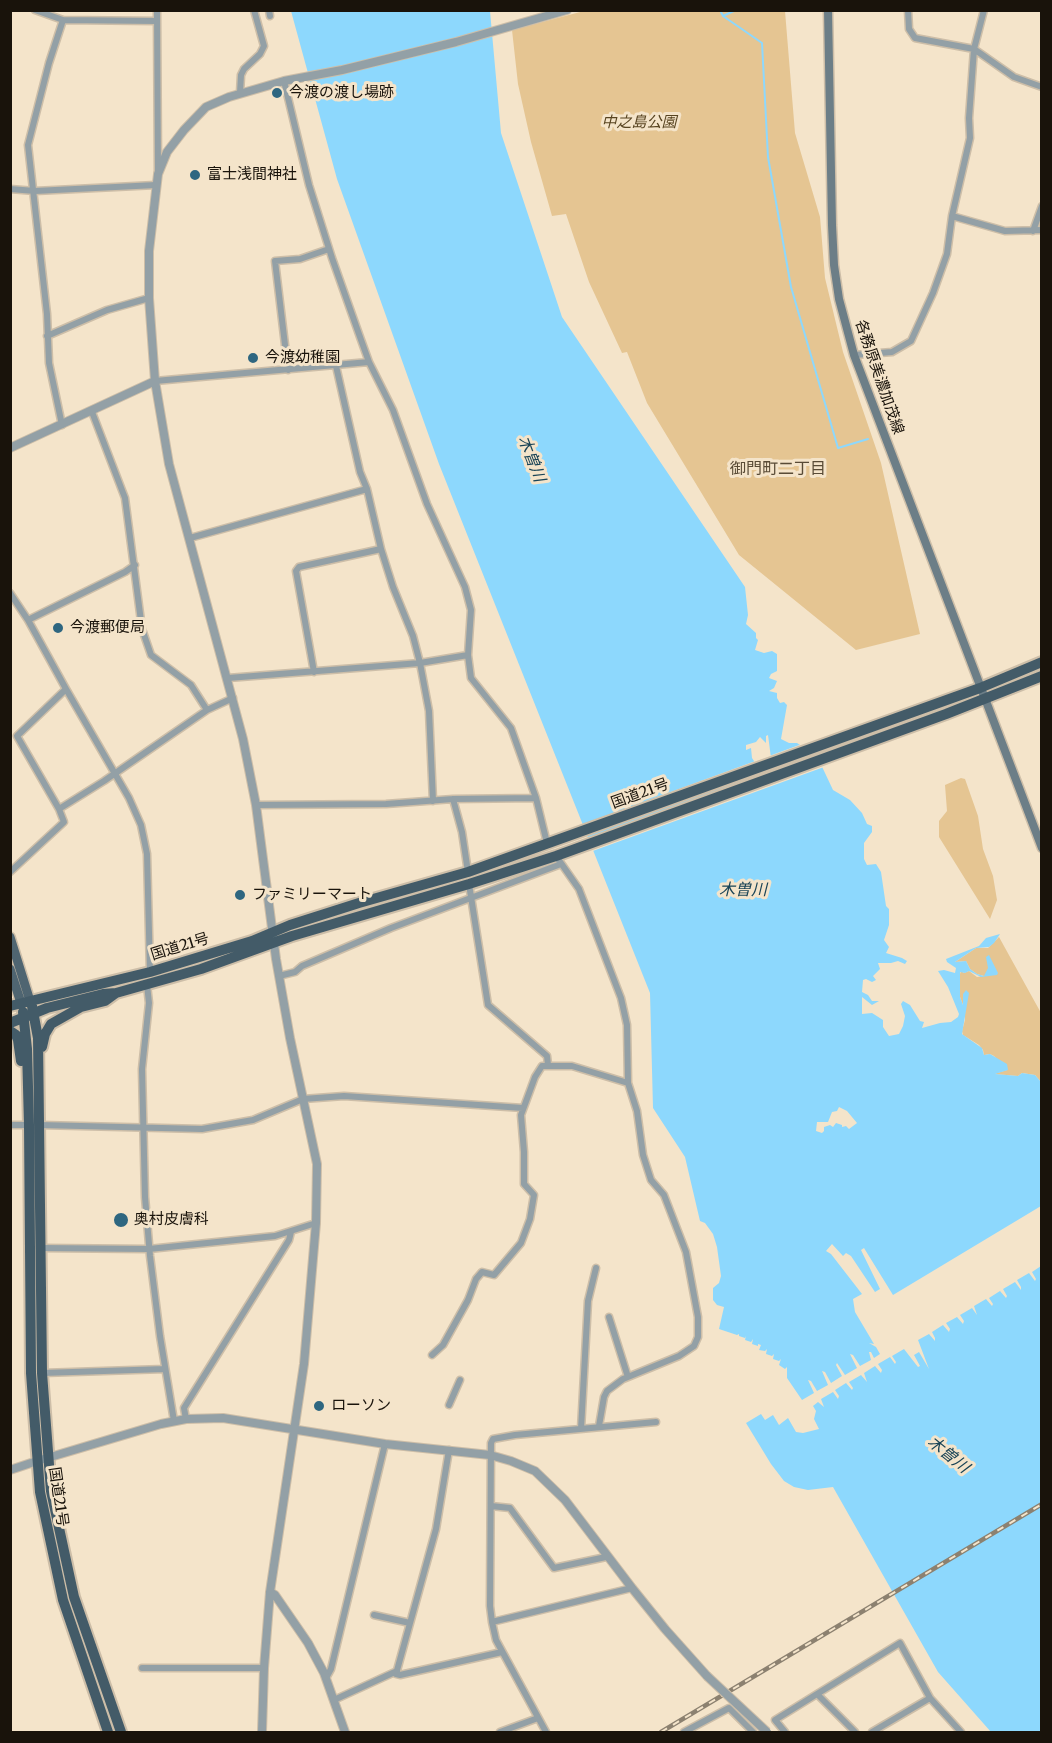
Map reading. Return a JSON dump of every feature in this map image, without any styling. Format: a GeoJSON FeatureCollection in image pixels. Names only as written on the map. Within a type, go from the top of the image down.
{"type":"FeatureCollection","features":[{"type":"Feature","properties":{"kind":"highway","name":"国道21号"},"geometry":{"type":"LineString","coordinates":[[29,1015],[47,1008],[116,993],[201,969],[359,903],[468,872],[980,688],[1038,663]]}},
{"type":"Feature","properties":{"kind":"highway","name":"国道21号"},"geometry":{"type":"LineString","coordinates":[[108,1732],[63,1600],[42,1503],[31,1373],[34,1125],[39,1094],[38,1038],[29,1015],[20,1004],[150,972],[252,941],[343,921],[561,857],[946,714],[1041,675]]}},
{"type":"Feature","properties":{"kind":"highway"},"geometry":{"type":"LineString","coordinates":[[39,1094],[42,1045],[51,1024],[81,1007],[105,1001],[116,993]]}},
{"type":"Feature","properties":{"kind":"highway","name":"国道21号"},"geometry":{"type":"LineString","coordinates":[[29,1015],[28,1102],[34,1125],[41,1248],[42,1373],[53,1502],[74,1598],[121,1732]]}},
{"type":"Feature","properties":{"kind":"highway"},"geometry":{"type":"LineString","coordinates":[[10,1023],[29,1015]]}},
{"type":"Feature","properties":{"kind":"highway"},"geometry":{"type":"LineString","coordinates":[[10,1031],[16,1035],[18,1040],[22,1084],[28,1102]]}},
{"type":"Feature","properties":{"kind":"main road","name":"各務原美濃加茂線"},"geometry":{"type":"LineString","coordinates":[[828,10],[834,265],[839,299],[854,355],[1041,848]]}},
{"type":"Feature","properties":{"kind":"main road"},"geometry":{"type":"LineString","coordinates":[[10,937],[20,1004]]}},
{"type":"Feature","properties":{"kind":"main road"},"geometry":{"type":"LineString","coordinates":[[10,969],[20,1004]]}},
{"type":"Feature","properties":{"kind":"street"},"geometry":{"type":"LineString","coordinates":[[35,10],[63,20],[157,21]]}},
{"type":"Feature","properties":{"kind":"street"},"geometry":{"type":"LineString","coordinates":[[157,10],[158,174],[149,251],[148,298],[155,381],[169,464],[228,678],[256,805],[279,976],[317,1164],[316,1223],[304,1364],[270,1592],[262,1732]]}},
{"type":"Feature","properties":{"kind":"street"},"geometry":{"type":"LineString","coordinates":[[240,93],[241,75],[244,69],[260,54],[264,46],[254,10]]}},
{"type":"Feature","properties":{"kind":"street"},"geometry":{"type":"LineString","coordinates":[[158,174],[167,152],[206,107],[240,93],[284,81],[342,70],[567,10]]}},
{"type":"Feature","properties":{"kind":"street"},"geometry":{"type":"LineString","coordinates":[[908,10],[909,29],[915,38],[974,48],[1014,77],[1041,87]]}},
{"type":"Feature","properties":{"kind":"street"},"geometry":{"type":"LineString","coordinates":[[854,355],[892,352],[911,341],[933,293],[947,254],[952,216],[970,138],[969,118],[974,48],[984,10]]}},
{"type":"Feature","properties":{"kind":"street"},"geometry":{"type":"LineString","coordinates":[[62,425],[52,382],[35,191],[28,145],[49,63],[63,20]]}},
{"type":"Feature","properties":{"kind":"street"},"geometry":{"type":"LineString","coordinates":[[284,81],[309,185],[369,362],[393,410],[427,504],[465,587],[471,610],[468,655],[471,678],[511,728],[536,798],[548,843]]}},
{"type":"Feature","properties":{"kind":"street"},"geometry":{"type":"LineString","coordinates":[[10,189],[35,191],[156,185]]}},
{"type":"Feature","properties":{"kind":"street"},"geometry":{"type":"LineString","coordinates":[[1033,231],[1041,206]]}},
{"type":"Feature","properties":{"kind":"street"},"geometry":{"type":"LineString","coordinates":[[952,216],[1005,231],[1041,230]]}},
{"type":"Feature","properties":{"kind":"street"},"geometry":{"type":"LineString","coordinates":[[288,370],[275,261],[300,259],[330,249]]}},
{"type":"Feature","properties":{"kind":"street"},"geometry":{"type":"LineString","coordinates":[[47,336],[107,310],[148,298]]}},
{"type":"Feature","properties":{"kind":"street"},"geometry":{"type":"LineString","coordinates":[[10,448],[155,381],[369,362]]}},
{"type":"Feature","properties":{"kind":"street"},"geometry":{"type":"LineString","coordinates":[[336,366],[360,472],[367,489],[381,549],[393,587],[413,636],[420,663],[429,711],[433,801]]}},
{"type":"Feature","properties":{"kind":"street"},"geometry":{"type":"LineString","coordinates":[[92,412],[125,498],[142,629],[152,655],[191,685],[207,710]]}},
{"type":"Feature","properties":{"kind":"street"},"geometry":{"type":"LineString","coordinates":[[190,538],[367,489]]}},
{"type":"Feature","properties":{"kind":"street"},"geometry":{"type":"LineString","coordinates":[[314,672],[296,571],[299,567],[381,549]]}},
{"type":"Feature","properties":{"kind":"street"},"geometry":{"type":"LineString","coordinates":[[28,620],[135,565]]}},
{"type":"Feature","properties":{"kind":"street"},"geometry":{"type":"LineString","coordinates":[[10,593],[28,620],[115,773],[141,825],[147,854],[150,972]]}},
{"type":"Feature","properties":{"kind":"street"},"geometry":{"type":"LineString","coordinates":[[228,678],[420,663],[468,655]]}},
{"type":"Feature","properties":{"kind":"street"},"geometry":{"type":"LineString","coordinates":[[10,873],[64,822],[59,809],[17,736],[66,690]]}},
{"type":"Feature","properties":{"kind":"street"},"geometry":{"type":"LineString","coordinates":[[59,809],[207,710],[233,698]]}},
{"type":"Feature","properties":{"kind":"street"},"geometry":{"type":"LineString","coordinates":[[256,805],[386,804],[453,799],[536,798]]}},
{"type":"Feature","properties":{"kind":"street"},"geometry":{"type":"LineString","coordinates":[[453,799],[462,832],[468,872]]}},
{"type":"Feature","properties":{"kind":"street"},"geometry":{"type":"LineString","coordinates":[[279,976],[291,974],[302,966],[471,897],[561,857],[579,889],[621,998],[627,1024],[628,1083],[637,1111],[643,1155],[651,1180],[664,1195],[686,1252],[698,1317],[698,1337],[694,1346],[679,1356],[614,1384],[607,1391],[599,1426]]}},
{"type":"Feature","properties":{"kind":"street"},"geometry":{"type":"LineString","coordinates":[[469,884],[488,1005],[547,1056],[548,1065]]}},
{"type":"Feature","properties":{"kind":"street"},"geometry":{"type":"LineString","coordinates":[[147,985],[149,1003],[142,1069],[142,1128],[149,1249],[174,1421]]}},
{"type":"Feature","properties":{"kind":"street"},"geometry":{"type":"LineString","coordinates":[[432,1355],[443,1345],[453,1329],[476,1279],[482,1272],[494,1275],[521,1243],[534,1195],[524,1184],[521,1115],[535,1077],[542,1066],[572,1066],[628,1083]]}},
{"type":"Feature","properties":{"kind":"street"},"geometry":{"type":"LineString","coordinates":[[10,1125],[202,1129],[253,1120],[303,1099],[344,1096],[523,1108]]}},
{"type":"Feature","properties":{"kind":"street"},"geometry":{"type":"LineString","coordinates":[[41,1248],[149,1249],[275,1236],[316,1223]]}},
{"type":"Feature","properties":{"kind":"street"},"geometry":{"type":"LineString","coordinates":[[186,1419],[184,1408],[289,1240],[291,1232]]}},
{"type":"Feature","properties":{"kind":"street"},"geometry":{"type":"LineString","coordinates":[[580,1429],[588,1301],[596,1268]]}},
{"type":"Feature","properties":{"kind":"street"},"geometry":{"type":"LineString","coordinates":[[609,1317],[628,1377]]}},
{"type":"Feature","properties":{"kind":"street"},"geometry":{"type":"LineString","coordinates":[[42,1373],[165,1370]]}},
{"type":"Feature","properties":{"kind":"street"},"geometry":{"type":"LineString","coordinates":[[449,1405],[460,1380]]}},
{"type":"Feature","properties":{"kind":"street"},"geometry":{"type":"LineString","coordinates":[[10,1470],[174,1421],[223,1418],[385,1444],[490,1455],[512,1461],[535,1471],[565,1500],[606,1557],[665,1629],[707,1676],[767,1732]]}},
{"type":"Feature","properties":{"kind":"street"},"geometry":{"type":"LineString","coordinates":[[546,1732],[496,1640],[492,1622],[490,1606],[491,1443],[494,1439],[599,1426],[656,1422]]}},
{"type":"Feature","properties":{"kind":"street"},"geometry":{"type":"LineString","coordinates":[[326,1678],[331,1669],[385,1444]]}},
{"type":"Feature","properties":{"kind":"street"},"geometry":{"type":"LineString","coordinates":[[449,1450],[436,1529],[396,1674],[502,1652]]}},
{"type":"Feature","properties":{"kind":"street"},"geometry":{"type":"LineString","coordinates":[[491,1506],[510,1508],[554,1568],[606,1557]]}},
{"type":"Feature","properties":{"kind":"street"},"geometry":{"type":"LineString","coordinates":[[492,1622],[632,1588]]}},
{"type":"Feature","properties":{"kind":"street"},"geometry":{"type":"LineString","coordinates":[[270,1592],[275,1594],[308,1643],[326,1678],[345,1732]]}},
{"type":"Feature","properties":{"kind":"street"},"geometry":{"type":"LineString","coordinates":[[374,1615],[410,1623]]}},
{"type":"Feature","properties":{"kind":"street"},"geometry":{"type":"LineString","coordinates":[[785,1732],[775,1720],[900,1643],[930,1698],[961,1732]]}},
{"type":"Feature","properties":{"kind":"street"},"geometry":{"type":"LineString","coordinates":[[142,1668],[264,1668]]}},
{"type":"Feature","properties":{"kind":"street"},"geometry":{"type":"LineString","coordinates":[[334,1700],[397,1671]]}},
{"type":"Feature","properties":{"kind":"street"},"geometry":{"type":"LineString","coordinates":[[817,1694],[855,1732]]}},
{"type":"Feature","properties":{"kind":"street"},"geometry":{"type":"LineString","coordinates":[[872,1732],[930,1698]]}},
{"type":"Feature","properties":{"kind":"street"},"geometry":{"type":"LineString","coordinates":[[684,1732],[729,1708],[753,1732]]}},
{"type":"Feature","properties":{"kind":"street"},"geometry":{"type":"LineString","coordinates":[[500,1732],[538,1718]]}},
{"type":"Feature","properties":{"kind":"green space","name":"中之島公園"},"geometry":{"type":"Polygon","coordinates":[[[584,11],[785,11],[795,133],[820,217],[825,278],[843,352],[881,463],[920,634],[856,650],[739,555],[647,403],[627,352],[622,353],[589,282],[566,214],[552,216],[531,142],[518,84],[512,30],[584,11]]]}},
{"type":"Feature","properties":{"kind":"green space"},"geometry":{"type":"Polygon","coordinates":[[[961,778],[965,779],[978,816],[983,849],[993,876],[997,900],[990,919],[939,837],[939,821],[947,811],[945,785],[961,778]]]}},
{"type":"Feature","properties":{"kind":"green space"},"geometry":{"type":"Polygon","coordinates":[[[999,937],[1041,1013],[1041,1082],[1035,1075],[994,1074],[1007,1070],[994,1056],[984,1055],[979,1045],[963,1035],[965,1005],[960,997],[961,971],[964,973],[969,971],[977,977],[984,976],[970,969],[966,961],[955,962],[976,948],[988,948],[999,937]]]}},
{"type":"Feature","properties":{"kind":"water","name":"木曽川"},"geometry":{"type":"Polygon","coordinates":[[[291,11],[490,11],[501,133],[562,317],[745,587],[748,615],[746,624],[756,633],[758,640],[755,650],[764,653],[772,651],[777,654],[777,671],[769,678],[777,681],[774,688],[769,691],[777,693],[780,703],[784,702],[787,705],[781,739],[789,743],[797,743],[817,756],[833,790],[850,800],[862,813],[867,824],[872,826],[872,832],[864,843],[864,859],[867,865],[876,864],[881,872],[886,906],[889,909],[889,925],[884,940],[889,947],[886,953],[907,961],[905,964],[898,961],[878,963],[880,969],[873,976],[876,980],[872,982],[863,980],[862,992],[872,1001],[879,1001],[872,1005],[862,997],[862,1014],[872,1013],[883,1020],[883,1027],[889,1036],[899,1034],[903,1026],[905,1016],[901,1004],[903,1001],[910,1005],[920,1021],[924,1022],[922,1028],[951,1022],[959,1014],[948,987],[938,971],[955,973],[956,968],[946,959],[979,946],[986,938],[1000,934],[989,947],[976,948],[955,962],[966,961],[970,969],[984,976],[988,968],[986,957],[989,955],[998,973],[981,977],[969,971],[960,972],[960,997],[963,1005],[963,994],[966,990],[969,993],[962,1034],[982,1048],[984,1055],[990,1054],[1007,1064],[1008,1070],[995,1074],[1035,1075],[1041,1082],[1041,1206],[893,1295],[864,1248],[861,1250],[880,1289],[875,1292],[851,1256],[846,1253],[843,1256],[832,1244],[826,1251],[831,1254],[862,1294],[853,1299],[855,1312],[874,1344],[869,1343],[876,1347],[880,1354],[874,1358],[869,1352],[871,1360],[860,1366],[850,1354],[857,1368],[845,1375],[837,1363],[842,1376],[831,1383],[822,1371],[828,1385],[817,1391],[808,1380],[814,1393],[802,1400],[787,1378],[787,1367],[785,1369],[779,1365],[781,1359],[779,1361],[773,1359],[774,1354],[772,1356],[766,1354],[767,1349],[759,1350],[761,1345],[752,1344],[753,1339],[751,1342],[745,1340],[746,1336],[745,1338],[739,1334],[719,1329],[724,1307],[717,1305],[713,1300],[713,1288],[719,1283],[721,1276],[717,1247],[713,1234],[705,1223],[700,1221],[685,1157],[653,1108],[650,993],[439,464],[337,179],[291,11]],[[768,735],[766,743],[760,737],[756,742],[746,745],[746,750],[751,748],[752,758],[756,764],[771,758],[768,735]],[[839,1107],[837,1111],[832,1112],[828,1122],[817,1122],[816,1131],[822,1133],[824,1127],[830,1125],[833,1127],[836,1123],[849,1129],[857,1123],[847,1111],[839,1107]]]}},
{"type":"Feature","properties":{"kind":"water","name":"木曽川"},"geometry":{"type":"Polygon","coordinates":[[[1041,1266],[1041,1732],[991,1732],[938,1672],[833,1487],[808,1490],[794,1487],[784,1481],[746,1423],[761,1414],[765,1420],[773,1415],[779,1425],[788,1418],[796,1432],[803,1433],[819,1429],[814,1419],[816,1411],[813,1406],[818,1402],[824,1407],[821,1399],[833,1392],[838,1399],[839,1396],[835,1390],[846,1383],[852,1390],[849,1382],[861,1375],[867,1382],[864,1373],[875,1366],[881,1373],[882,1370],[878,1364],[890,1357],[895,1364],[892,1356],[904,1349],[918,1367],[920,1366],[914,1355],[919,1352],[929,1369],[918,1340],[929,1334],[935,1341],[932,1332],[943,1325],[949,1332],[950,1329],[946,1323],[957,1317],[963,1324],[964,1321],[960,1315],[972,1308],[977,1315],[974,1306],[986,1299],[992,1306],[989,1298],[1000,1291],[1006,1298],[1003,1289],[1015,1282],[1021,1290],[1017,1280],[1029,1273],[1035,1281],[1032,1272],[1041,1266]]]}},
{"type":"Feature","properties":{"kind":"pier"},"geometry":{"type":"Polygon","coordinates":[[[802,744],[817,753],[584,836],[580,825],[802,744]]]}},
{"type":"Feature","properties":{"kind":"pier"},"geometry":{"type":"Polygon","coordinates":[[[819,754],[823,758],[824,767],[590,852],[585,839],[819,754]]]}},
{"type":"Feature","properties":{"kind":"waterway"},"geometry":{"type":"LineString","coordinates":[[720,10],[723,16],[736,10]]}},
{"type":"Feature","properties":{"kind":"waterway"},"geometry":{"type":"LineString","coordinates":[[723,16],[762,43],[768,157],[791,287],[838,448],[868,439]]}},
{"type":"Feature","properties":{"kind":"railway"},"geometry":{"type":"LineString","coordinates":[[661,1732],[1042,1504]]}},
{"type":"Feature","properties":{"kind":"place","name":"今渡の渡し場跡"},"geometry":{"type":"Point","coordinates":[277,93]}},
{"type":"Feature","properties":{"kind":"place","name":"富士浅間神社"},"geometry":{"type":"Point","coordinates":[195,175]}},
{"type":"Feature","properties":{"kind":"place","name":"今渡幼稚園"},"geometry":{"type":"Point","coordinates":[253,358]}},
{"type":"Feature","properties":{"kind":"place","name":"今渡郵便局"},"geometry":{"type":"Point","coordinates":[58,628]}},
{"type":"Feature","properties":{"kind":"place","name":"ファミリーマート"},"geometry":{"type":"Point","coordinates":[240,895]}},
{"type":"Feature","properties":{"kind":"place","name":"奥村皮膚科"},"geometry":{"type":"Point","coordinates":[121,1220]}},
{"type":"Feature","properties":{"kind":"place","name":"ローソン"},"geometry":{"type":"Point","coordinates":[319,1406]}},
{"type":"Feature","properties":{"kind":"district","name":"御門町二丁目"},"geometry":{"type":"Point","coordinates":[778,469]}}]}
